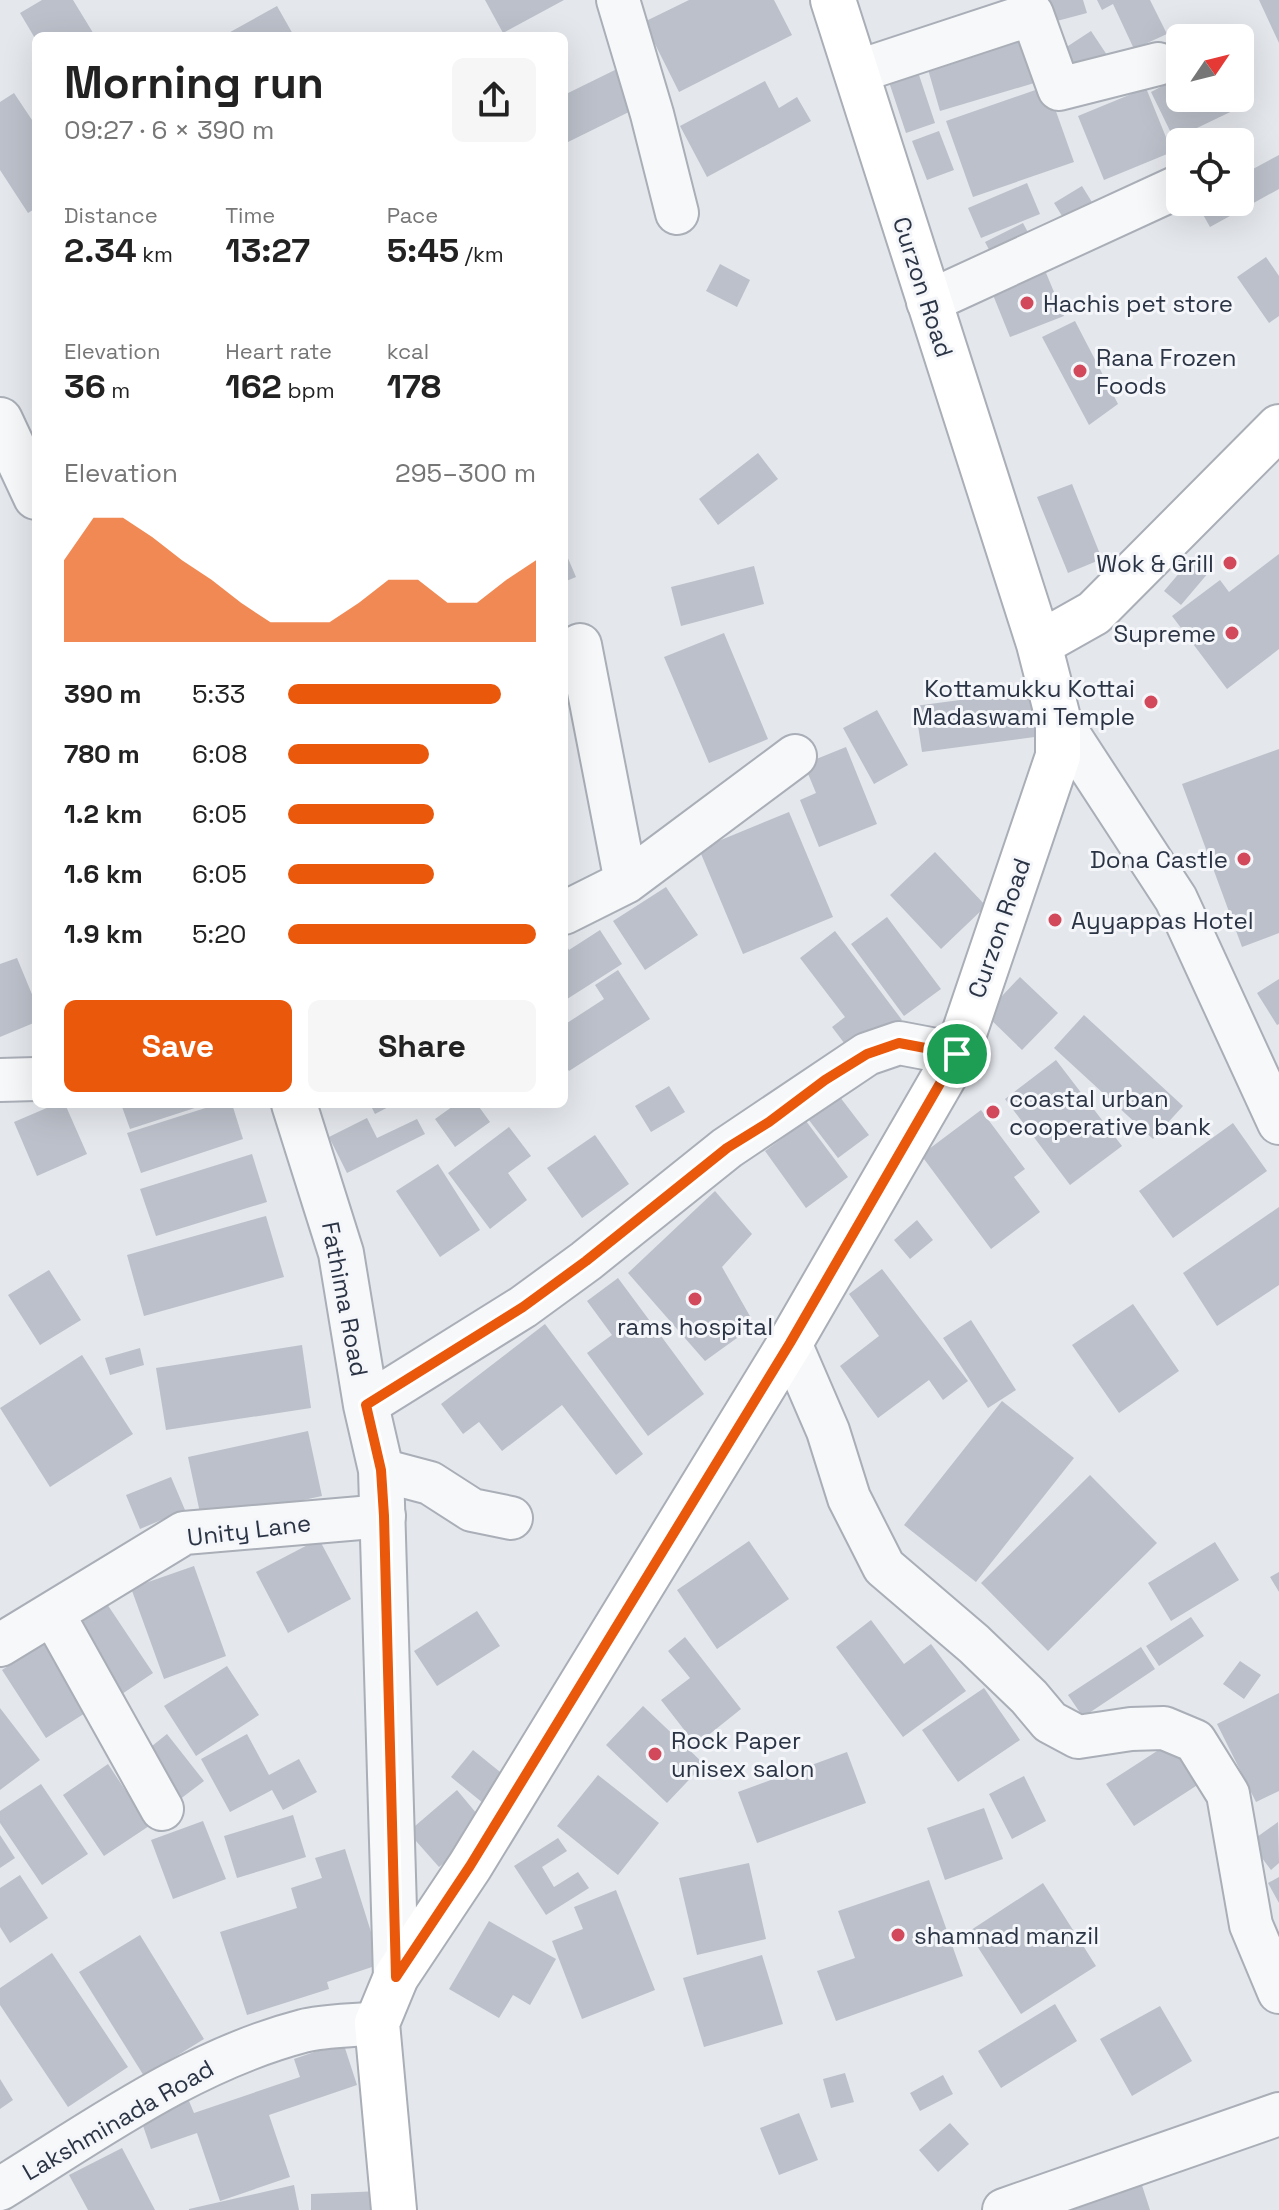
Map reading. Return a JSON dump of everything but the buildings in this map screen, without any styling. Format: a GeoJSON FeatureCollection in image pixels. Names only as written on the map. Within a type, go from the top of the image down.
{"type":"FeatureCollection","features":[{"type":"Feature","properties":{"kind":"main road","name":"Curzon Road"},"geometry":{"type":"LineString","coordinates":[[377,2023],[396,1977],[470,1866],[790,1343],[957,1054],[1058,756],[1058,718],[1039,644],[833,0]]}},
{"type":"Feature","properties":{"kind":"main road"},"geometry":{"type":"LineString","coordinates":[[1039,644],[1094,613],[1279,427]]}},
{"type":"Feature","properties":{"kind":"main road"},"geometry":{"type":"LineString","coordinates":[[377,2023],[394,2210]]}},
{"type":"Feature","properties":{"kind":"street"},"geometry":{"type":"LineString","coordinates":[[618,0],[677,213]]}},
{"type":"Feature","properties":{"kind":"street"},"geometry":{"type":"LineString","coordinates":[[856,72],[1029,7],[1059,89],[1158,64]]}},
{"type":"Feature","properties":{"kind":"street"},"geometry":{"type":"LineString","coordinates":[[928,302],[1166,192]]}},
{"type":"Feature","properties":{"kind":"street"},"geometry":{"type":"LineString","coordinates":[[0,420],[32,488]]}},
{"type":"Feature","properties":{"kind":"street"},"geometry":{"type":"LineString","coordinates":[[580,645],[626,882]]}},
{"type":"Feature","properties":{"kind":"street"},"geometry":{"type":"LineString","coordinates":[[1058,718],[1176,899],[1279,1123]]}},
{"type":"Feature","properties":{"kind":"street"},"geometry":{"type":"LineString","coordinates":[[568,911],[626,882],[795,756]]}},
{"type":"Feature","properties":{"kind":"street"},"geometry":{"type":"LineString","coordinates":[[366,1405],[523,1307],[586,1261],[727,1148],[867,1054],[899,1043],[957,1054]]}},
{"type":"Feature","properties":{"kind":"street"},"geometry":{"type":"LineString","coordinates":[[0,1080],[32,1079]]}},
{"type":"Feature","properties":{"kind":"street","name":"Fathima Road"},"geometry":{"type":"LineString","coordinates":[[295,1108],[341,1253],[366,1405],[381,1470],[396,1977]]}},
{"type":"Feature","properties":{"kind":"street"},"geometry":{"type":"LineString","coordinates":[[790,1343],[828,1431],[849,1498],[884,1567],[974,1644],[1029,1697],[1050,1722],[1078,1737],[1131,1729],[1164,1728],[1195,1741],[1228,1794],[1251,1925],[1279,1992]]}},
{"type":"Feature","properties":{"kind":"street"},"geometry":{"type":"LineString","coordinates":[[381,1470],[430,1483],[472,1510],[511,1518]]}},
{"type":"Feature","properties":{"kind":"street","name":"Unity Lane"},"geometry":{"type":"LineString","coordinates":[[0,1645],[184,1533],[384,1516]]}},
{"type":"Feature","properties":{"kind":"street"},"geometry":{"type":"LineString","coordinates":[[53,1614],[162,1809]]}},
{"type":"Feature","properties":{"kind":"street","name":"Lakshminada Road"},"geometry":{"type":"LineString","coordinates":[[0,2189],[163,2089],[230,2055],[306,2030],[377,2023]]}},
{"type":"Feature","properties":{"kind":"street"},"geometry":{"type":"LineString","coordinates":[[1004,2210],[1279,2114]]}},
{"type":"Feature","properties":{"kind":"place","name":"Hachis pet store"},"geometry":{"type":"Point","coordinates":[1027,303]}},
{"type":"Feature","properties":{"kind":"place","name":"Rana Frozen Foods"},"geometry":{"type":"Point","coordinates":[1080,371]}},
{"type":"Feature","properties":{"kind":"place","name":"Wok & Grill"},"geometry":{"type":"Point","coordinates":[1230,563]}},
{"type":"Feature","properties":{"kind":"place","name":"Supreme"},"geometry":{"type":"Point","coordinates":[1232,633]}},
{"type":"Feature","properties":{"kind":"place","name":"Kottamukku Kottai Madaswami Temple"},"geometry":{"type":"Point","coordinates":[1151,702]}},
{"type":"Feature","properties":{"kind":"place","name":"Dona Castle"},"geometry":{"type":"Point","coordinates":[1244,859]}},
{"type":"Feature","properties":{"kind":"place","name":"Ayyappas Hotel"},"geometry":{"type":"Point","coordinates":[1055,920]}},
{"type":"Feature","properties":{"kind":"place","name":"coastal urban cooperative bank"},"geometry":{"type":"Point","coordinates":[993,1112]}},
{"type":"Feature","properties":{"kind":"place","name":"rams hospital"},"geometry":{"type":"Point","coordinates":[695,1299]}},
{"type":"Feature","properties":{"kind":"place","name":"Rock Paper unisex salon"},"geometry":{"type":"Point","coordinates":[655,1754]}},
{"type":"Feature","properties":{"kind":"place","name":"shamnad manzil"},"geometry":{"type":"Point","coordinates":[898,1935]}},
{"type":"Feature","properties":{"kind":"route"},"geometry":{"type":"LineString","coordinates":[[899,1043],[957,1054],[790,1343],[470,1866],[396,1977],[384,1516],[381,1470],[366,1405],[523,1307],[586,1261],[727,1148],[867,1054],[899,1043]]}}]}
